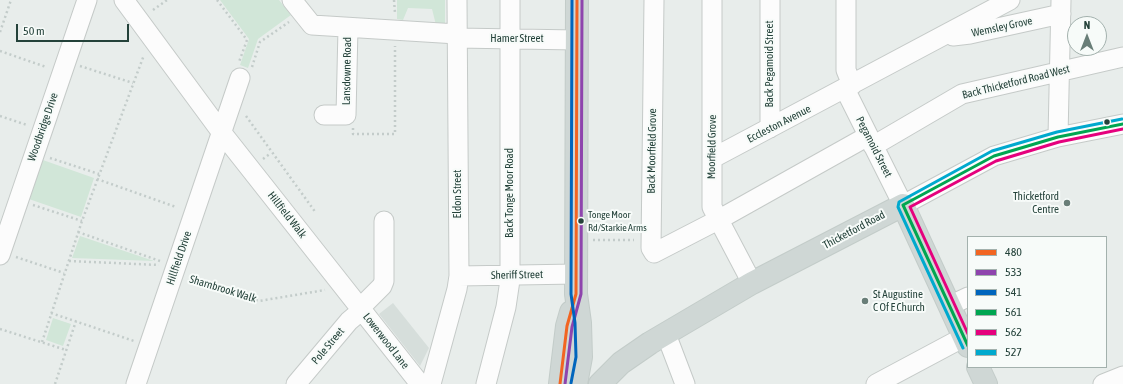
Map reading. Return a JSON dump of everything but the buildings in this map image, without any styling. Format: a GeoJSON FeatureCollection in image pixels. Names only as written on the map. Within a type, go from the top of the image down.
{"type":"FeatureCollection","features":[{"type":"Feature","properties":{"kind":"main road"},"geometry":{"type":"LineString","coordinates":[[576,384],[567,326],[576,284],[577,0]]}},
{"type":"Feature","properties":{"kind":"main road"},"geometry":{"type":"LineString","coordinates":[[903,205],[959,301],[966,342]]}},
{"type":"Feature","properties":{"kind":"main road","name":"Thicketford Road"},"geometry":{"type":"LineString","coordinates":[[600,384],[621,363],[650,343],[752,283],[903,205]]}},
{"type":"Feature","properties":{"kind":"main road"},"geometry":{"type":"LineString","coordinates":[[560,384],[572,362]]}},
{"type":"Feature","properties":{"kind":"main road","name":"Thicketford Road"},"geometry":{"type":"LineString","coordinates":[[572,362],[604,366],[621,363]]}},
{"type":"Feature","properties":{"kind":"main road"},"geometry":{"type":"LineString","coordinates":[[978,368],[986,384]]}},
{"type":"Feature","properties":{"kind":"street","name":"Woodbridge Drive"},"geometry":{"type":"LineString","coordinates":[[0,254],[86,0]]}},
{"type":"Feature","properties":{"kind":"street"},"geometry":{"type":"LineString","coordinates":[[124,0],[222,133]]}},
{"type":"Feature","properties":{"kind":"street","name":"Eldon Street"},"geometry":{"type":"LineString","coordinates":[[431,384],[457,289],[459,276],[457,0]]}},
{"type":"Feature","properties":{"kind":"street","name":"Back Tonge Moor Road"},"geometry":{"type":"LineString","coordinates":[[486,384],[506,307],[510,275],[510,0]]}},
{"type":"Feature","properties":{"kind":"street","name":"Back Moorfield Grove"},"geometry":{"type":"LineString","coordinates":[[651,240],[654,0]]}},
{"type":"Feature","properties":{"kind":"street","name":"Moorfield Grove"},"geometry":{"type":"LineString","coordinates":[[712,0],[712,207],[752,283]]}},
{"type":"Feature","properties":{"kind":"street","name":"Back Pegamoid Street"},"geometry":{"type":"LineString","coordinates":[[770,0],[770,128]]}},
{"type":"Feature","properties":{"kind":"street","name":"Pegamoid Street"},"geometry":{"type":"LineString","coordinates":[[846,0],[846,70],[848,87],[870,141],[903,205]]}},
{"type":"Feature","properties":{"kind":"street","name":"Wemsley Grove"},"geometry":{"type":"LineString","coordinates":[[848,87],[1010,0]]}},
{"type":"Feature","properties":{"kind":"street","name":"Lansdowne Road"},"geometry":{"type":"LineString","coordinates":[[297,6],[312,25],[457,36]]}},
{"type":"Feature","properties":{"kind":"street"},"geometry":{"type":"LineString","coordinates":[[1058,137],[1061,7]]}},
{"type":"Feature","properties":{"kind":"street","name":"Wemsley Grove"},"geometry":{"type":"LineString","coordinates":[[942,37],[970,34],[1061,7]]}},
{"type":"Feature","properties":{"kind":"street","name":"Lansdowne Road"},"geometry":{"type":"LineString","coordinates":[[324,115],[346,115],[348,28]]}},
{"type":"Feature","properties":{"kind":"street","name":"Hamer Street"},"geometry":{"type":"LineString","coordinates":[[457,36],[510,39],[577,40]]}},
{"type":"Feature","properties":{"kind":"street","name":"Back Thicketford Road West"},"geometry":{"type":"LineString","coordinates":[[718,220],[962,94],[1123,57]]}},
{"type":"Feature","properties":{"kind":"street","name":"Hillfield Drive"},"geometry":{"type":"LineString","coordinates":[[136,384],[149,346],[172,302],[175,270],[238,83]]}},
{"type":"Feature","properties":{"kind":"street","name":"Eccleston Avenue"},"geometry":{"type":"LineString","coordinates":[[713,158],[848,87]]}},
{"type":"Feature","properties":{"kind":"street","name":"Thicketford Road"},"geometry":{"type":"LineString","coordinates":[[903,205],[994,156],[1058,137],[1123,124]]}},
{"type":"Feature","properties":{"kind":"street","name":"Hillfield Walk"},"geometry":{"type":"LineString","coordinates":[[222,133],[355,301]]}},
{"type":"Feature","properties":{"kind":"street","name":"Pole Street"},"geometry":{"type":"LineString","coordinates":[[296,384],[349,321],[355,301],[382,286],[384,281],[384,220]]}},
{"type":"Feature","properties":{"kind":"street"},"geometry":{"type":"LineString","coordinates":[[651,240],[651,248],[654,253],[718,220]]}},
{"type":"Feature","properties":{"kind":"street","name":"Sheriff Street"},"geometry":{"type":"LineString","coordinates":[[459,276],[510,275],[576,284]]}},
{"type":"Feature","properties":{"kind":"street","name":"Lowerwood Lane"},"geometry":{"type":"LineString","coordinates":[[355,301],[420,384]]}},
{"type":"Feature","properties":{"kind":"street"},"geometry":{"type":"LineString","coordinates":[[666,334],[685,384]]}},
{"type":"Feature","properties":{"kind":"street"},"geometry":{"type":"LineString","coordinates":[[884,382],[966,342]]}},
{"type":"Feature","properties":{"kind":"street"},"geometry":{"type":"LineString","coordinates":[[1103,384],[1123,376]]}},
{"type":"Feature","properties":{"kind":"path"},"geometry":{"type":"LineString","coordinates":[[0,32],[11,0]]}},
{"type":"Feature","properties":{"kind":"path"},"geometry":{"type":"LineString","coordinates":[[217,0],[247,40],[237,68],[238,83],[246,119],[316,213]]}},
{"type":"Feature","properties":{"kind":"path"},"geometry":{"type":"LineString","coordinates":[[238,83],[250,73],[260,42],[297,6]]}},
{"type":"Feature","properties":{"kind":"path"},"geometry":{"type":"LineString","coordinates":[[346,115],[354,116],[354,134],[395,134],[396,31]]}},
{"type":"Feature","properties":{"kind":"path"},"geometry":{"type":"LineString","coordinates":[[42,342],[82,220],[99,174],[102,172],[143,56],[158,45]]}},
{"type":"Feature","properties":{"kind":"path"},"geometry":{"type":"LineString","coordinates":[[0,51],[133,83]]}},
{"type":"Feature","properties":{"kind":"path"},"geometry":{"type":"LineString","coordinates":[[0,116],[42,131]]}},
{"type":"Feature","properties":{"kind":"path"},"geometry":{"type":"LineString","coordinates":[[34,153],[99,174]]}},
{"type":"Feature","properties":{"kind":"path"},"geometry":{"type":"LineString","coordinates":[[97,179],[176,207]]}},
{"type":"Feature","properties":{"kind":"path"},"geometry":{"type":"LineString","coordinates":[[19,200],[82,220]]}},
{"type":"Feature","properties":{"kind":"path"},"geometry":{"type":"LineString","coordinates":[[78,232],[175,270]]}},
{"type":"Feature","properties":{"kind":"path"},"geometry":{"type":"LineString","coordinates":[[577,240],[651,240]]}},
{"type":"Feature","properties":{"kind":"path"},"geometry":{"type":"LineString","coordinates":[[0,254],[64,273]]}},
{"type":"Feature","properties":{"kind":"path"},"geometry":{"type":"LineString","coordinates":[[68,261],[175,270]]}},
{"type":"Feature","properties":{"kind":"path","name":"Sharnbrook Walk"},"geometry":{"type":"LineString","coordinates":[[175,270],[258,301],[355,301]]}},
{"type":"Feature","properties":{"kind":"path"},"geometry":{"type":"LineString","coordinates":[[51,313],[149,346]]}},
{"type":"Feature","properties":{"kind":"path"},"geometry":{"type":"LineString","coordinates":[[54,384],[76,322]]}},
{"type":"Feature","properties":{"kind":"path"},"geometry":{"type":"LineString","coordinates":[[0,329],[66,350]]}},
{"type":"Feature","properties":{"kind":"shaded area"},"geometry":{"type":"Polygon","coordinates":[[[393,303],[429,348],[420,366],[379,314],[393,303]]]}},
{"type":"Feature","properties":{"kind":"green space"},"geometry":{"type":"Polygon","coordinates":[[[220,0],[279,0],[291,15],[258,39],[248,68],[240,65],[249,39],[220,0]]]}},
{"type":"Feature","properties":{"kind":"green space"},"geometry":{"type":"Polygon","coordinates":[[[397,0],[445,0],[445,25],[436,25],[432,9],[408,8],[403,20],[397,19],[397,0]]]}},
{"type":"Feature","properties":{"kind":"green space"},"geometry":{"type":"Polygon","coordinates":[[[40,159],[94,178],[81,217],[26,198],[40,159]]]}},
{"type":"Feature","properties":{"kind":"green space"},"geometry":{"type":"Polygon","coordinates":[[[80,236],[154,261],[72,258],[80,236]]]}},
{"type":"Feature","properties":{"kind":"green space"},"geometry":{"type":"Polygon","coordinates":[[[53,318],[71,324],[63,346],[46,340],[53,318]]]}},
{"type":"Feature","properties":{"kind":"transit line","name":"541"},"geometry":{"type":"LineString","coordinates":[[571,383],[576,357],[575,323],[571,294],[572,0]]}},
{"type":"Feature","properties":{"kind":"transit line","name":"480"},"geometry":{"type":"LineString","coordinates":[[560,384],[567,326],[576,294],[577,0]]}},
{"type":"Feature","properties":{"kind":"transit line","name":"533"},"geometry":{"type":"LineString","coordinates":[[565,384],[572,327],[581,294],[582,0]]}},
{"type":"Feature","properties":{"kind":"transit line","name":"527"},"geometry":{"type":"LineString","coordinates":[[963,348],[898,207],[899,202],[992,151],[1057,132],[1122,119]]}},
{"type":"Feature","properties":{"kind":"transit line","name":"561"},"geometry":{"type":"LineString","coordinates":[[967,344],[903,205],[994,156],[1058,137],[1123,124]]}},
{"type":"Feature","properties":{"kind":"transit line","name":"562"},"geometry":{"type":"LineString","coordinates":[[967,332],[910,207],[996,161],[1059,142],[1123,129]]}},
{"type":"Feature","properties":{"kind":"place","name":"Thicketford Centre"},"geometry":{"type":"Point","coordinates":[1067,203]}},
{"type":"Feature","properties":{"kind":"place","name":"Tonge Moor Rd/Starkie Arms"},"geometry":{"type":"Point","coordinates":[581,221]}},
{"type":"Feature","properties":{"kind":"place","name":"St Augustine C Of E Church"},"geometry":{"type":"Point","coordinates":[865,301]}}]}
